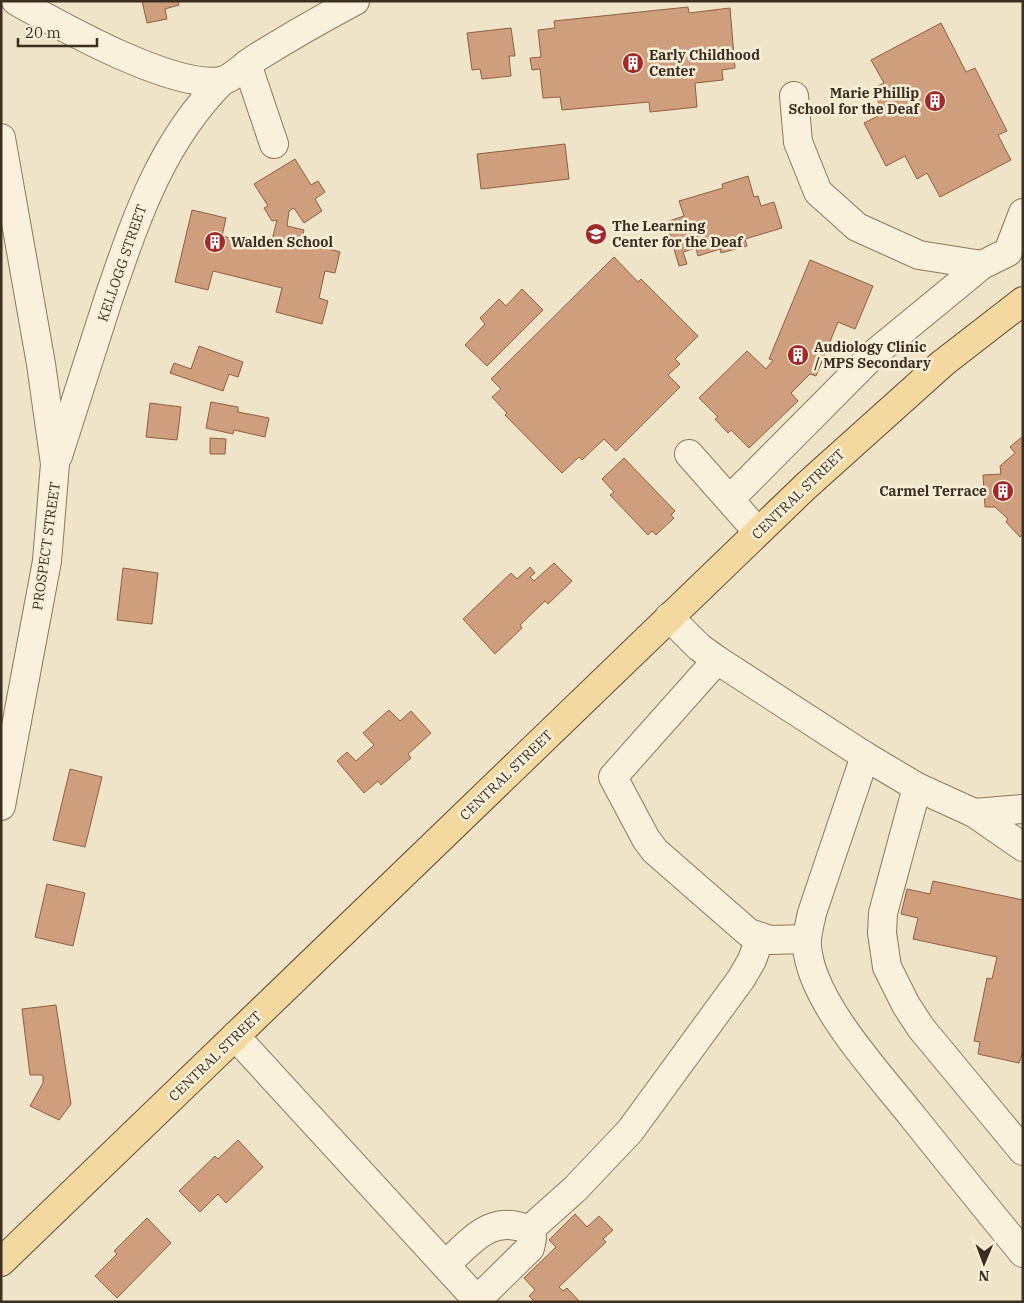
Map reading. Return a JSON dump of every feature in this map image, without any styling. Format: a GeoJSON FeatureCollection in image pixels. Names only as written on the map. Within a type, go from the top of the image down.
{"type":"FeatureCollection","features":[{"type":"Feature","properties":{"kind":"main road","name":"CENTRAL STREET"},"geometry":{"type":"LineString","coordinates":[[1,1262],[758,532],[900,400],[978,334],[1023,301]]}},
{"type":"Feature","properties":{"kind":"street"},"geometry":{"type":"LineString","coordinates":[[16,1],[87,38],[159,70],[186,78],[222,81]]}},
{"type":"Feature","properties":{"kind":"street","name":"KELLOGG STREET"},"geometry":{"type":"LineString","coordinates":[[55,464],[124,253],[153,179],[169,147],[187,122],[222,81],[247,64],[355,1]]}},
{"type":"Feature","properties":{"kind":"street"},"geometry":{"type":"LineString","coordinates":[[247,64],[274,144]]}},
{"type":"Feature","properties":{"kind":"street"},"geometry":{"type":"LineString","coordinates":[[794,96],[798,142],[818,192],[857,227],[919,255],[982,265]]}},
{"type":"Feature","properties":{"kind":"street","name":"PROSPECT STREET"},"geometry":{"type":"LineString","coordinates":[[1,138],[41,364],[55,464],[47,561],[1,806]]}},
{"type":"Feature","properties":{"kind":"street"},"geometry":{"type":"LineString","coordinates":[[730,499],[875,354],[982,265],[1015,255],[1023,213]]}},
{"type":"Feature","properties":{"kind":"street"},"geometry":{"type":"LineString","coordinates":[[689,454],[758,532]]}},
{"type":"Feature","properties":{"kind":"street"},"geometry":{"type":"LineString","coordinates":[[669,617],[699,647],[717,660],[917,788],[974,813],[1023,847]]}},
{"type":"Feature","properties":{"kind":"street"},"geometry":{"type":"LineString","coordinates":[[717,660],[614,776],[646,840],[749,933],[770,940],[807,939]]}},
{"type":"Feature","properties":{"kind":"street"},"geometry":{"type":"LineString","coordinates":[[865,756],[812,913],[807,939],[808,955],[814,976],[843,1027],[863,1055],[1023,1253]]}},
{"type":"Feature","properties":{"kind":"street"},"geometry":{"type":"LineString","coordinates":[[917,788],[883,912],[882,933],[887,967],[906,1006],[921,1028],[1023,1151]]}},
{"type":"Feature","properties":{"kind":"street"},"geometry":{"type":"LineString","coordinates":[[974,813],[1023,809]]}},
{"type":"Feature","properties":{"kind":"street"},"geometry":{"type":"LineString","coordinates":[[529,1230],[602,1161],[649,1107],[741,980],[752,960],[760,938]]}},
{"type":"Feature","properties":{"kind":"street"},"geometry":{"type":"LineString","coordinates":[[235,1036],[478,1301],[530,1248],[532,1238],[529,1230],[519,1226],[494,1225],[482,1231],[446,1264]]}},
{"type":"Feature","properties":{"kind":"building"},"geometry":{"type":"Polygon","coordinates":[[[142,1],[178,1],[179,5],[165,9],[167,19],[147,23],[142,1]]]}},
{"type":"Feature","properties":{"kind":"building","name":"Early Childhood Center"},"geometry":{"type":"Polygon","coordinates":[[[688,7],[689,13],[730,8],[735,68],[722,70],[723,80],[695,83],[697,107],[650,112],[649,102],[562,110],[560,97],[543,98],[540,69],[532,70],[530,58],[541,57],[538,30],[555,28],[554,21],[688,7]]]}},
{"type":"Feature","properties":{"kind":"building","name":"Marie Phillip School for the Deaf"},"geometry":{"type":"Polygon","coordinates":[[[941,23],[966,72],[975,68],[1007,131],[998,135],[1011,160],[940,197],[927,173],[917,179],[905,156],[886,166],[864,123],[884,113],[872,89],[884,83],[871,60],[941,23]]]}},
{"type":"Feature","properties":{"kind":"building"},"geometry":{"type":"Polygon","coordinates":[[[511,28],[515,56],[509,56],[511,76],[482,79],[480,69],[472,70],[467,33],[511,28]]]}},
{"type":"Feature","properties":{"kind":"building"},"geometry":{"type":"Polygon","coordinates":[[[565,144],[569,179],[481,189],[477,154],[565,144]]]}},
{"type":"Feature","properties":{"kind":"building","name":"Walden School"},"geometry":{"type":"Polygon","coordinates":[[[295,159],[311,185],[318,181],[325,192],[315,199],[322,211],[304,223],[294,208],[289,211],[287,226],[304,230],[302,239],[327,245],[326,248],[340,252],[335,273],[325,271],[319,298],[328,301],[322,324],[276,312],[282,288],[213,271],[208,290],[175,282],[192,210],[226,218],[222,236],[270,248],[277,220],[272,221],[264,208],[268,206],[254,184],[295,159]]]}},
{"type":"Feature","properties":{"kind":"building"},"geometry":{"type":"Polygon","coordinates":[[[748,176],[754,197],[758,196],[761,206],[774,202],[782,228],[745,239],[747,246],[721,253],[720,249],[698,256],[696,248],[683,252],[687,264],[679,266],[666,222],[684,216],[679,201],[723,188],[722,184],[748,176]]]}},
{"type":"Feature","properties":{"kind":"building"},"geometry":{"type":"Polygon","coordinates":[[[614,257],[638,282],[641,279],[698,336],[675,359],[680,364],[668,375],[680,387],[616,451],[604,439],[582,460],[579,457],[562,473],[505,415],[507,413],[492,397],[501,389],[491,379],[614,257]]]}},
{"type":"Feature","properties":{"kind":"building","name":"Audiology Clinic / MPS Secondary"},"geometry":{"type":"Polygon","coordinates":[[[810,260],[873,286],[855,329],[838,322],[816,376],[810,374],[791,393],[798,401],[749,448],[731,430],[728,433],[715,419],[718,417],[699,398],[747,351],[766,369],[773,360],[769,359],[810,260]]]}},
{"type":"Feature","properties":{"kind":"building"},"geometry":{"type":"Polygon","coordinates":[[[522,289],[543,310],[487,366],[465,345],[485,324],[480,318],[499,299],[506,306],[522,289]]]}},
{"type":"Feature","properties":{"kind":"building"},"geometry":{"type":"Polygon","coordinates":[[[199,346],[243,362],[238,377],[229,374],[223,391],[170,373],[174,363],[191,369],[199,346]]]}},
{"type":"Feature","properties":{"kind":"building"},"geometry":{"type":"Polygon","coordinates":[[[211,402],[238,407],[238,412],[269,418],[265,437],[234,430],[233,434],[206,428],[211,402]]]}},
{"type":"Feature","properties":{"kind":"building"},"geometry":{"type":"Polygon","coordinates":[[[150,403],[181,407],[177,440],[146,437],[150,403]]]}},
{"type":"Feature","properties":{"kind":"building","name":"Carmel Terrace"},"geometry":{"type":"Polygon","coordinates":[[[1023,436],[1023,534],[1020,537],[1006,522],[1008,519],[995,507],[985,507],[983,475],[1001,474],[1000,466],[1015,453],[1010,447],[1023,436]]]}},
{"type":"Feature","properties":{"kind":"building"},"geometry":{"type":"Polygon","coordinates":[[[210,438],[226,439],[225,454],[210,454],[210,438]]]}},
{"type":"Feature","properties":{"kind":"building"},"geometry":{"type":"Polygon","coordinates":[[[624,458],[675,511],[671,515],[674,518],[656,535],[652,531],[648,535],[610,495],[614,492],[602,479],[624,458]]]}},
{"type":"Feature","properties":{"kind":"building"},"geometry":{"type":"Polygon","coordinates":[[[554,563],[572,581],[548,604],[545,601],[520,625],[522,628],[495,654],[463,619],[511,573],[517,579],[530,567],[535,573],[530,577],[534,581],[554,563]]]}},
{"type":"Feature","properties":{"kind":"building"},"geometry":{"type":"Polygon","coordinates":[[[123,568],[158,573],[152,624],[117,620],[123,568]]]}},
{"type":"Feature","properties":{"kind":"building"},"geometry":{"type":"Polygon","coordinates":[[[389,710],[400,721],[411,711],[431,733],[408,754],[411,758],[381,785],[378,781],[364,793],[337,761],[347,752],[356,761],[374,745],[363,733],[389,710]]]}},
{"type":"Feature","properties":{"kind":"building"},"geometry":{"type":"Polygon","coordinates":[[[70,769],[102,777],[85,847],[53,840],[70,769]]]}},
{"type":"Feature","properties":{"kind":"building"},"geometry":{"type":"Polygon","coordinates":[[[933,881],[1023,900],[1023,1052],[1019,1063],[978,1054],[980,1042],[974,1041],[987,978],[992,979],[997,957],[913,939],[918,918],[901,914],[907,889],[930,894],[933,881]]]}},
{"type":"Feature","properties":{"kind":"building"},"geometry":{"type":"Polygon","coordinates":[[[47,884],[85,893],[73,946],[35,937],[47,884]]]}},
{"type":"Feature","properties":{"kind":"building"},"geometry":{"type":"Polygon","coordinates":[[[56,1005],[71,1104],[59,1120],[30,1106],[43,1083],[43,1075],[30,1075],[22,1009],[56,1005]]]}},
{"type":"Feature","properties":{"kind":"building"},"geometry":{"type":"Polygon","coordinates":[[[238,1140],[263,1167],[226,1203],[218,1194],[200,1212],[179,1191],[215,1156],[218,1159],[238,1140]]]}},
{"type":"Feature","properties":{"kind":"building"},"geometry":{"type":"Polygon","coordinates":[[[575,1214],[587,1227],[599,1216],[613,1230],[603,1239],[606,1242],[559,1287],[563,1291],[567,1288],[580,1302],[535,1302],[529,1296],[535,1290],[524,1278],[556,1247],[549,1240],[575,1214]]]}},
{"type":"Feature","properties":{"kind":"building"},"geometry":{"type":"Polygon","coordinates":[[[147,1218],[171,1243],[117,1298],[95,1276],[117,1254],[114,1251],[147,1218]]]}},
{"type":"Feature","properties":{"kind":"place","name":"Early Childhood Center"},"geometry":{"type":"Point","coordinates":[633,63]}},
{"type":"Feature","properties":{"kind":"place","name":"Marie Phillip School for the Deaf"},"geometry":{"type":"Point","coordinates":[935,101]}},
{"type":"Feature","properties":{"kind":"place","name":"The Learning Center for the Deaf"},"geometry":{"type":"Point","coordinates":[596,234]}},
{"type":"Feature","properties":{"kind":"place","name":"Walden School"},"geometry":{"type":"Point","coordinates":[215,242]}},
{"type":"Feature","properties":{"kind":"place","name":"Audiology Clinic / MPS Secondary"},"geometry":{"type":"Point","coordinates":[798,355]}},
{"type":"Feature","properties":{"kind":"place","name":"Carmel Terrace"},"geometry":{"type":"Point","coordinates":[1003,491]}}]}
